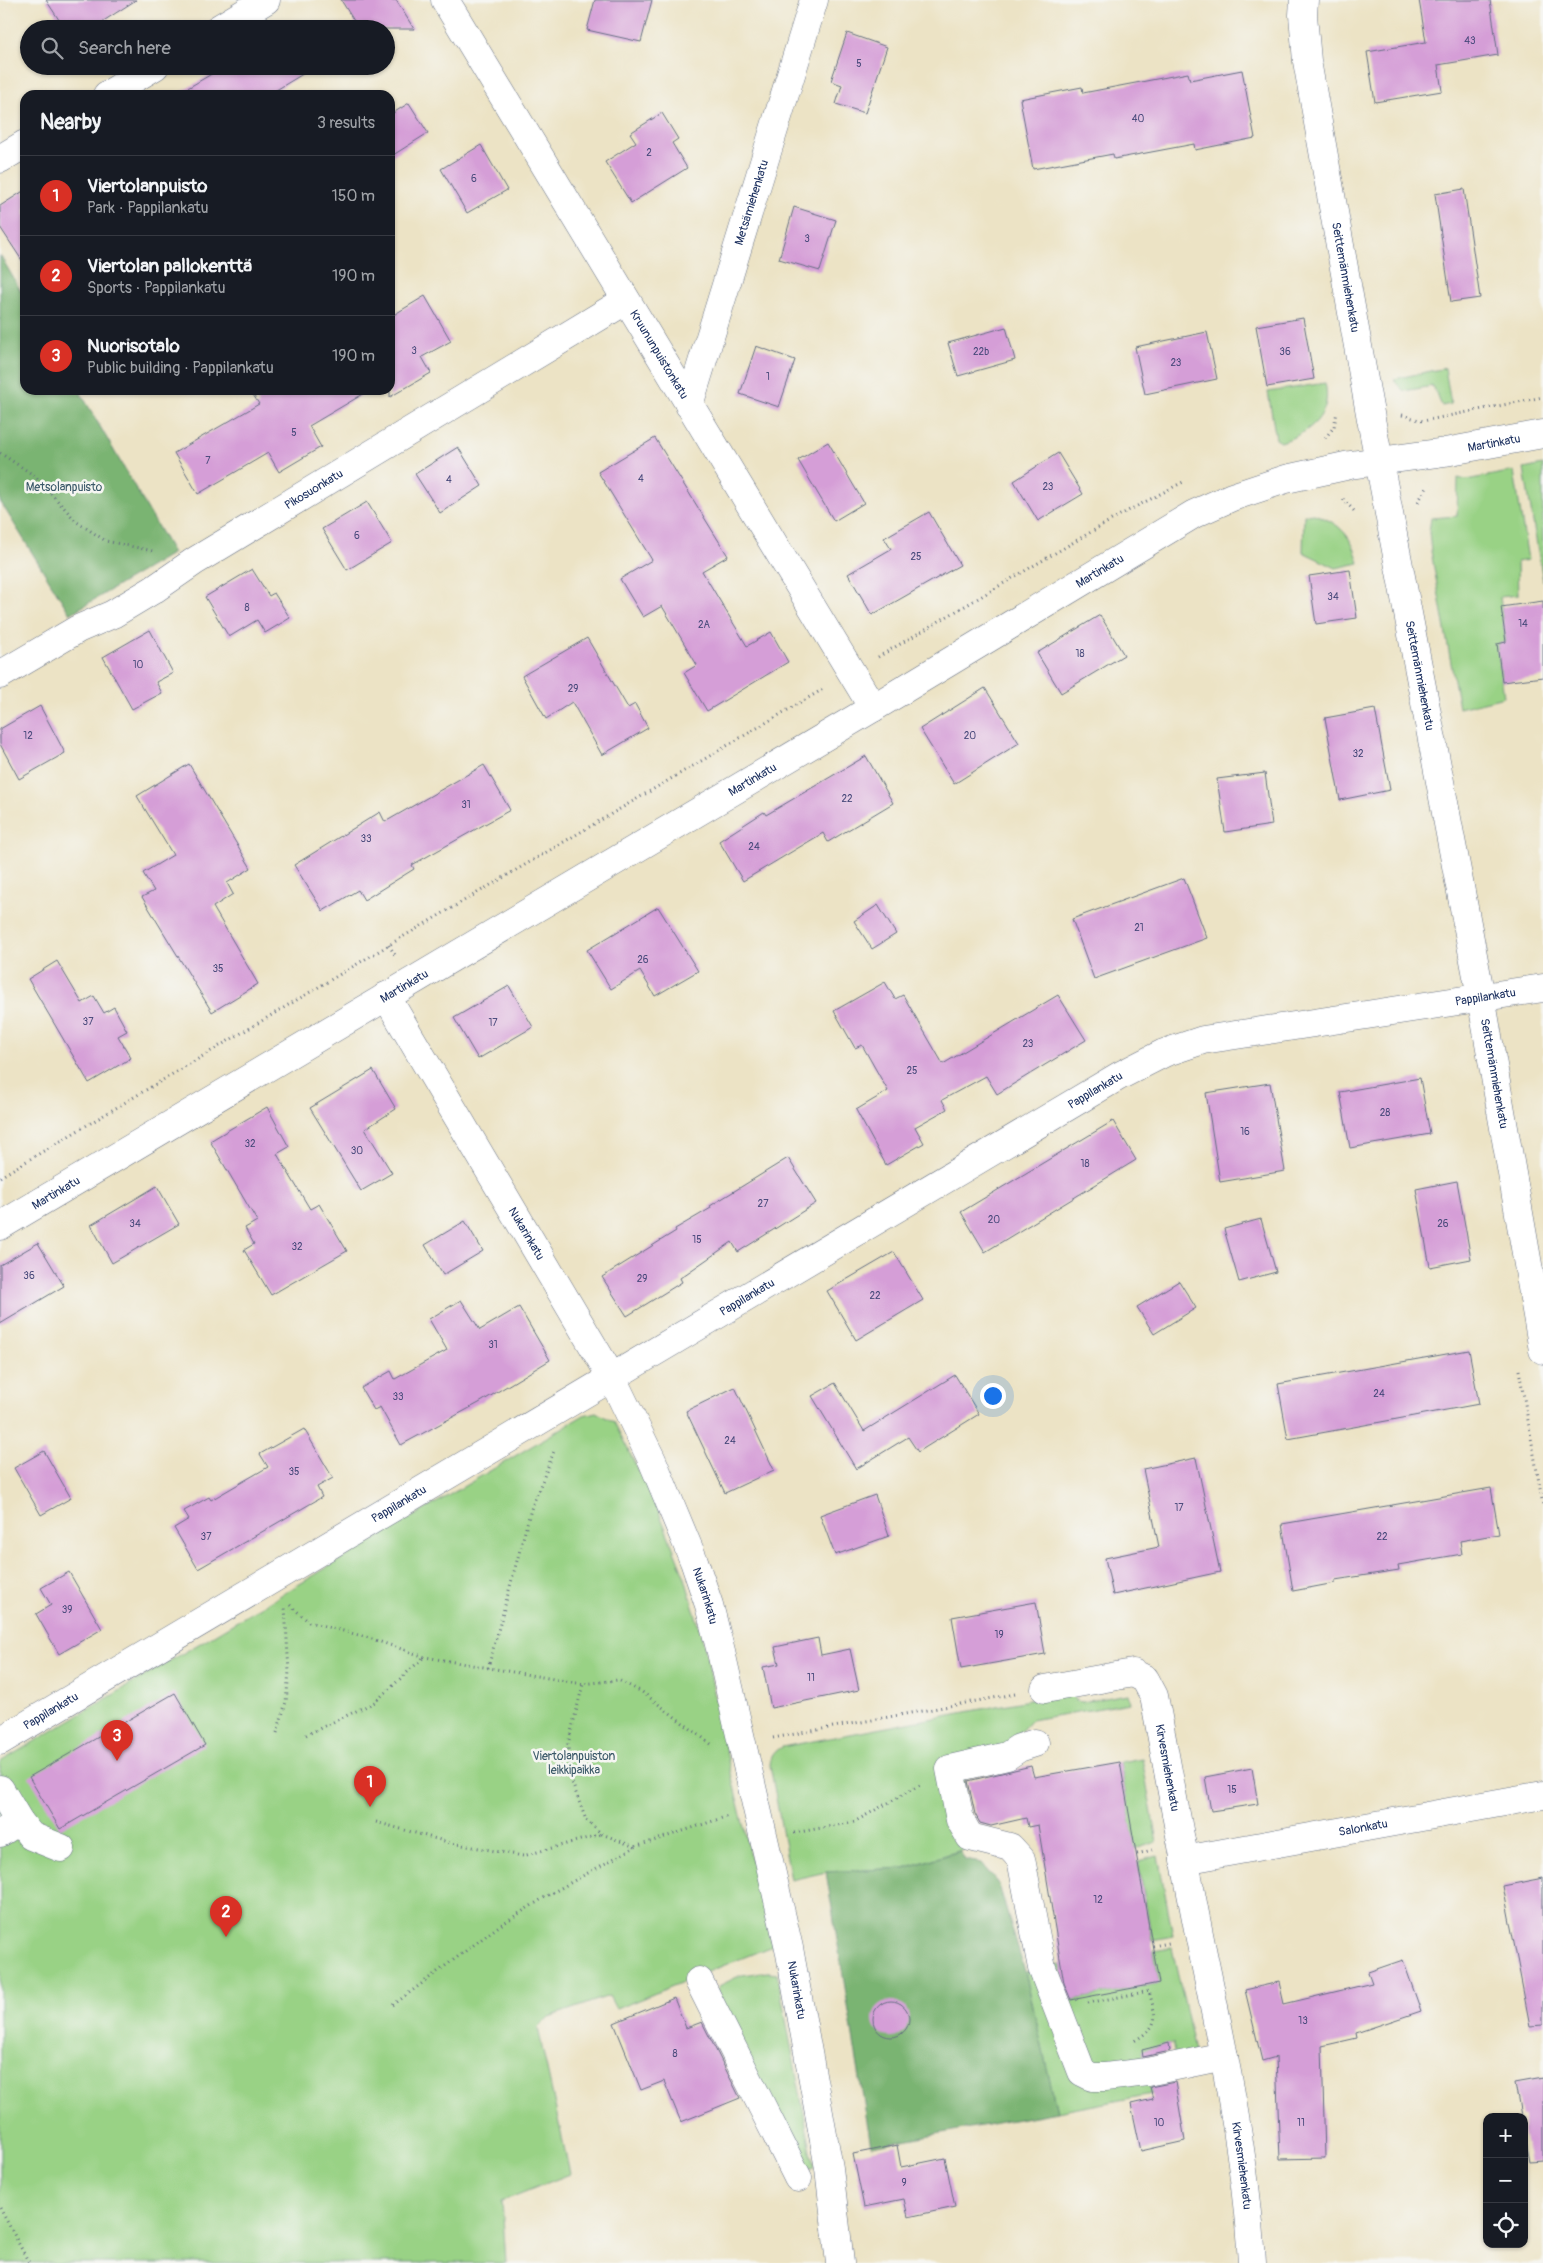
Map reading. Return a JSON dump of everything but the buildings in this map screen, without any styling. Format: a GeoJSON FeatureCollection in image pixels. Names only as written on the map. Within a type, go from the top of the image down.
{"type":"FeatureCollection","features":[{"type":"Feature","properties":{"kind":"street"},"geometry":{"type":"LineString","coordinates":[[233,20],[266,0]]}},
{"type":"Feature","properties":{"kind":"street","name":"Kruununpuistonkatu"},"geometry":{"type":"LineString","coordinates":[[444,0],[873,708]]}},
{"type":"Feature","properties":{"kind":"street","name":"Metsämiehenkatu"},"geometry":{"type":"LineString","coordinates":[[690,405],[814,0]]}},
{"type":"Feature","properties":{"kind":"street","name":"Seittemänmiehenkatu"},"geometry":{"type":"LineString","coordinates":[[1304,0],[1303,15],[1307,61],[1481,997],[1543,1350]]}},
{"type":"Feature","properties":{"kind":"street"},"geometry":{"type":"LineString","coordinates":[[115,90],[140,75]]}},
{"type":"Feature","properties":{"kind":"street"},"geometry":{"type":"LineString","coordinates":[[0,159],[20,147]]}},
{"type":"Feature","properties":{"kind":"street","name":"Pikosuonkatu"},"geometry":{"type":"LineString","coordinates":[[0,675],[78,629],[113,614],[153,590],[195,560],[625,301]]}},
{"type":"Feature","properties":{"kind":"street","name":"Martinkatu"},"geometry":{"type":"LineString","coordinates":[[0,1226],[873,708],[1194,514],[1232,497],[1286,479],[1380,461],[1445,452],[1543,434]]}},
{"type":"Feature","properties":{"kind":"street","name":"Pappilankatu"},"geometry":{"type":"LineString","coordinates":[[0,1741],[1119,1076],[1164,1053],[1203,1040],[1543,988]]}},
{"type":"Feature","properties":{"kind":"street","name":"Nukarinkatu"},"geometry":{"type":"LineString","coordinates":[[386,996],[612,1378],[652,1460],[694,1561],[709,1605],[789,1948],[829,2168],[840,2263]]}},
{"type":"Feature","properties":{"kind":"street","name":"Kirvesmiehenkatu"},"geometry":{"type":"LineString","coordinates":[[1046,1689],[1133,1673],[1145,1679],[1154,1696],[1184,1860],[1224,2056],[1244,2170],[1252,2263]]}},
{"type":"Feature","properties":{"kind":"street"},"geometry":{"type":"LineString","coordinates":[[1035,1744],[1019,1748],[1007,1756],[950,1769],[960,1820],[970,1837],[1010,1846],[1021,1859],[1042,1968],[1082,2072],[1092,2077],[1131,2074],[1224,2056]]}},
{"type":"Feature","properties":{"kind":"street"},"geometry":{"type":"LineString","coordinates":[[0,1789],[9,1827],[61,1848]]}},
{"type":"Feature","properties":{"kind":"street","name":"Salonkatu"},"geometry":{"type":"LineString","coordinates":[[1184,1860],[1543,1795]]}},
{"type":"Feature","properties":{"kind":"street"},"geometry":{"type":"LineString","coordinates":[[699,1981],[798,2178]]}},
{"type":"Feature","properties":{"kind":"path"},"geometry":{"type":"LineString","coordinates":[[1397,414],[1424,421],[1543,397]]}},
{"type":"Feature","properties":{"kind":"path"},"geometry":{"type":"LineString","coordinates":[[0,453],[35,476],[77,522],[106,540],[195,560]]}},
{"type":"Feature","properties":{"kind":"path"},"geometry":{"type":"LineString","coordinates":[[0,1177],[381,949],[1120,515],[1186,481]]}},
{"type":"Feature","properties":{"kind":"path"},"geometry":{"type":"LineString","coordinates":[[1417,504],[1429,484]]}},
{"type":"Feature","properties":{"kind":"path"},"geometry":{"type":"LineString","coordinates":[[488,1668],[531,1509],[556,1445]]}},
{"type":"Feature","properties":{"kind":"path"},"geometry":{"type":"LineString","coordinates":[[277,1733],[286,1702],[289,1672],[285,1601],[310,1622],[366,1637],[425,1657],[583,1684],[618,1680],[642,1692],[707,1743],[724,1748],[1046,1689]]}},
{"type":"Feature","properties":{"kind":"path"},"geometry":{"type":"LineString","coordinates":[[306,1735],[375,1702],[425,1657]]}},
{"type":"Feature","properties":{"kind":"path"},"geometry":{"type":"LineString","coordinates":[[583,1684],[568,1744],[570,1776],[586,1820],[602,1834],[635,1847]]}},
{"type":"Feature","properties":{"kind":"path"},"geometry":{"type":"LineString","coordinates":[[764,1838],[854,1822],[950,1769]]}},
{"type":"Feature","properties":{"kind":"path"},"geometry":{"type":"LineString","coordinates":[[393,2005],[499,1926],[550,1894],[635,1847],[756,1807]]}},
{"type":"Feature","properties":{"kind":"path"},"geometry":{"type":"LineString","coordinates":[[376,1822],[452,1843],[523,1856],[602,1834]]}},
{"type":"Feature","properties":{"kind":"path"},"geometry":{"type":"LineString","coordinates":[[1153,1946],[1171,1943]]}},
{"type":"Feature","properties":{"kind":"path"},"geometry":{"type":"LineString","coordinates":[[1057,2009],[1149,1991],[1156,2017],[1150,2032],[1126,2046],[1131,2074]]}},
{"type":"Feature","properties":{"kind":"path"},"geometry":{"type":"LineString","coordinates":[[0,2208],[29,2263]]}},
{"type":"Feature","properties":{"kind":"green space","name":"Metsolanpuisto"},"geometry":{"type":"Polygon","coordinates":[[[0,255],[20,289],[20,395],[82,395],[173,553],[70,614],[0,501],[0,255]]]}},
{"type":"Feature","properties":{"kind":"green space"},"geometry":{"type":"Polygon","coordinates":[[[1445,368],[1451,404],[1442,406],[1433,386],[1404,391],[1394,379],[1445,368]]]}},
{"type":"Feature","properties":{"kind":"green space"},"geometry":{"type":"Polygon","coordinates":[[[1325,383],[1327,394],[1325,404],[1322,413],[1316,421],[1309,428],[1291,438],[1281,442],[1276,439],[1268,392],[1325,383]]]}},
{"type":"Feature","properties":{"kind":"green space"},"geometry":{"type":"Polygon","coordinates":[[[1543,465],[1543,581],[1524,469],[1543,465]]]}},
{"type":"Feature","properties":{"kind":"green space"},"geometry":{"type":"Polygon","coordinates":[[[1514,471],[1528,560],[1517,562],[1518,595],[1500,597],[1506,642],[1497,644],[1504,697],[1459,708],[1431,551],[1429,532],[1431,518],[1457,516],[1458,478],[1466,480],[1514,471]]]}},
{"type":"Feature","properties":{"kind":"green space"},"geometry":{"type":"Polygon","coordinates":[[[1314,514],[1338,526],[1344,532],[1353,545],[1359,563],[1336,568],[1303,552],[1304,515],[1314,514]]]}},
{"type":"Feature","properties":{"kind":"green space","name":"Viertolanpuiston leikkipaikka"},"geometry":{"type":"Polygon","coordinates":[[[596,1412],[614,1422],[657,1507],[685,1578],[705,1648],[729,1765],[772,1946],[616,2009],[609,1996],[549,2017],[538,2028],[570,2174],[502,2201],[506,2263],[0,2263],[0,1762],[584,1415],[596,1412]]]}},
{"type":"Feature","properties":{"kind":"green space"},"geometry":{"type":"Polygon","coordinates":[[[1072,1694],[1076,1701],[1083,1702],[1128,1694],[1130,1703],[1031,1720],[1006,1747],[962,1758],[968,1848],[904,1868],[826,1872],[791,1880],[770,1765],[773,1754],[782,1747],[1045,1697],[1072,1694]]]}},
{"type":"Feature","properties":{"kind":"green space"},"geometry":{"type":"Polygon","coordinates":[[[1142,1758],[1157,1842],[1135,1849],[1120,1762],[1142,1758]]]}},
{"type":"Feature","properties":{"kind":"green space"},"geometry":{"type":"Polygon","coordinates":[[[960,1851],[965,1860],[981,1863],[999,1885],[1025,1972],[1057,2112],[871,2146],[826,1872],[904,1868],[960,1851]]]}},
{"type":"Feature","properties":{"kind":"green space"},"geometry":{"type":"Polygon","coordinates":[[[1158,1856],[1173,1936],[1152,1940],[1138,1861],[1158,1856]]]}},
{"type":"Feature","properties":{"kind":"green space"},"geometry":{"type":"Polygon","coordinates":[[[1172,1948],[1195,2051],[1175,2055],[1172,2043],[1142,2050],[1152,2094],[1057,2112],[1025,1972],[1061,1964],[1068,2001],[1159,1983],[1154,1951],[1172,1948]]]}},
{"type":"Feature","properties":{"kind":"green space"},"geometry":{"type":"Polygon","coordinates":[[[777,1973],[814,2167],[804,2170],[714,2000],[719,1986],[741,1975],[777,1973]]]}},
{"type":"Feature","properties":{"kind":"place","name":"Nuorisotalo"},"geometry":{"type":"Point","coordinates":[117,1761]}},
{"type":"Feature","properties":{"kind":"place","name":"Viertolanpuisto"},"geometry":{"type":"Point","coordinates":[370,1807]}},
{"type":"Feature","properties":{"kind":"place","name":"Viertolan pallokenttä"},"geometry":{"type":"Point","coordinates":[226,1937]}}]}
